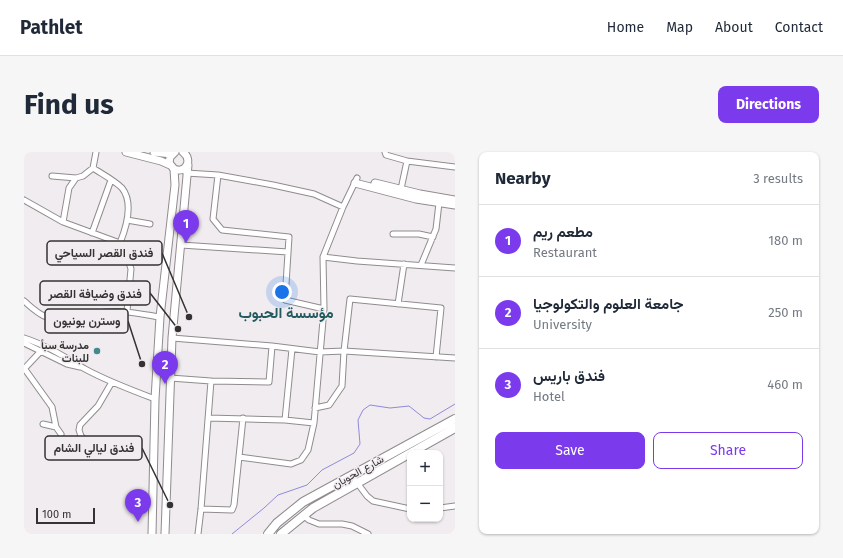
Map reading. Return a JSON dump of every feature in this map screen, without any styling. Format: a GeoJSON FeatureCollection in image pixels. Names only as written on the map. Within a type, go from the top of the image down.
{"type":"FeatureCollection","features":[{"type":"Feature","properties":{"kind":"highway","name":"شارع الحوبان"},"geometry":{"type":"LineString","coordinates":[[281,534],[303,515],[354,479],[455,419]]}},
{"type":"Feature","properties":{"kind":"highway","name":"شارع الحوبان"},"geometry":{"type":"LineString","coordinates":[[268,534],[277,523],[303,502],[354,479],[455,428]]}},
{"type":"Feature","properties":{"kind":"main road"},"geometry":{"type":"LineString","coordinates":[[126,152],[161,161],[180,170],[183,170],[188,165]]}},
{"type":"Feature","properties":{"kind":"main road"},"geometry":{"type":"LineString","coordinates":[[152,534],[156,399],[161,301],[175,185],[172,167],[169,160],[173,153],[154,152]]}},
{"type":"Feature","properties":{"kind":"main road"},"geometry":{"type":"LineString","coordinates":[[165,534],[172,338],[186,173],[188,165],[187,156],[183,152]]}},
{"type":"Feature","properties":{"kind":"main road"},"geometry":{"type":"LineString","coordinates":[[356,180],[455,200]]}},
{"type":"Feature","properties":{"kind":"main road"},"geometry":{"type":"LineString","coordinates":[[356,180],[416,199],[455,205]]}},
{"type":"Feature","properties":{"kind":"main road"},"geometry":{"type":"LineString","coordinates":[[161,301],[168,299],[175,302]]}},
{"type":"Feature","properties":{"kind":"street"},"geometry":{"type":"LineString","coordinates":[[52,176],[76,178],[83,176],[93,168],[96,152]]}},
{"type":"Feature","properties":{"kind":"street"},"geometry":{"type":"LineString","coordinates":[[385,152],[386,155],[407,161],[455,167]]}},
{"type":"Feature","properties":{"kind":"street"},"geometry":{"type":"LineString","coordinates":[[401,190],[407,161]]}},
{"type":"Feature","properties":{"kind":"street"},"geometry":{"type":"LineString","coordinates":[[93,168],[121,187],[125,193],[128,205],[127,220],[120,243]]}},
{"type":"Feature","properties":{"kind":"street"},"geometry":{"type":"LineString","coordinates":[[186,173],[218,175],[273,185],[314,194],[343,206]]}},
{"type":"Feature","properties":{"kind":"street"},"geometry":{"type":"LineString","coordinates":[[218,175],[213,219],[222,230],[246,234],[289,237],[285,300],[324,309]]}},
{"type":"Feature","properties":{"kind":"street"},"geometry":{"type":"LineString","coordinates":[[63,222],[69,188],[76,178]]}},
{"type":"Feature","properties":{"kind":"street"},"geometry":{"type":"LineString","coordinates":[[92,233],[111,180]]}},
{"type":"Feature","properties":{"kind":"street"},"geometry":{"type":"LineString","coordinates":[[239,457],[291,464],[301,460],[308,450],[314,422],[324,309],[323,257],[343,206],[356,180]]}},
{"type":"Feature","properties":{"kind":"street"},"geometry":{"type":"LineString","coordinates":[[24,200],[63,222],[120,243],[126,253],[131,269],[127,312]]}},
{"type":"Feature","properties":{"kind":"street"},"geometry":{"type":"LineString","coordinates":[[421,265],[436,229],[439,203]]}},
{"type":"Feature","properties":{"kind":"street"},"geometry":{"type":"LineString","coordinates":[[127,220],[150,224]]}},
{"type":"Feature","properties":{"kind":"street"},"geometry":{"type":"LineString","coordinates":[[393,234],[419,234],[433,237]]}},
{"type":"Feature","properties":{"kind":"street"},"geometry":{"type":"LineString","coordinates":[[181,246],[288,252]]}},
{"type":"Feature","properties":{"kind":"street"},"geometry":{"type":"LineString","coordinates":[[323,257],[455,268]]}},
{"type":"Feature","properties":{"kind":"street"},"geometry":{"type":"LineString","coordinates":[[398,304],[404,264]]}},
{"type":"Feature","properties":{"kind":"street"},"geometry":{"type":"LineString","coordinates":[[315,408],[329,405],[342,386],[344,351],[350,299],[441,308],[436,357]]}},
{"type":"Feature","properties":{"kind":"street"},"geometry":{"type":"LineString","coordinates":[[24,301],[34,310],[45,316],[60,319],[105,312],[127,312],[160,317]]}},
{"type":"Feature","properties":{"kind":"street"},"geometry":{"type":"LineString","coordinates":[[24,338],[70,359],[112,382],[156,399]]}},
{"type":"Feature","properties":{"kind":"street"},"geometry":{"type":"LineString","coordinates":[[172,338],[272,346],[320,352],[344,351],[455,358]]}},
{"type":"Feature","properties":{"kind":"street"},"geometry":{"type":"LineString","coordinates":[[24,342],[67,364],[85,368]]}},
{"type":"Feature","properties":{"kind":"street"},"geometry":{"type":"LineString","coordinates":[[170,378],[211,381],[269,382],[272,346]]}},
{"type":"Feature","properties":{"kind":"street"},"geometry":{"type":"LineString","coordinates":[[285,420],[292,349]]}},
{"type":"Feature","properties":{"kind":"street"},"geometry":{"type":"LineString","coordinates":[[41,351],[24,368],[52,407],[56,427],[61,434]]}},
{"type":"Feature","properties":{"kind":"street"},"geometry":{"type":"LineString","coordinates":[[198,534],[211,381]]}},
{"type":"Feature","properties":{"kind":"street"},"geometry":{"type":"LineString","coordinates":[[112,382],[98,406],[80,425],[79,430],[84,439],[89,441],[98,441],[114,448]]}},
{"type":"Feature","properties":{"kind":"street"},"geometry":{"type":"LineString","coordinates":[[208,418],[243,418],[314,422]]}},
{"type":"Feature","properties":{"kind":"street"},"geometry":{"type":"LineString","coordinates":[[201,509],[232,510],[234,505],[243,418]]}},
{"type":"Feature","properties":{"kind":"street"},"geometry":{"type":"LineString","coordinates":[[43,424],[56,427]]}},
{"type":"Feature","properties":{"kind":"street"},"geometry":{"type":"LineString","coordinates":[[354,479],[373,502],[407,508]]}},
{"type":"Feature","properties":{"kind":"street"},"geometry":{"type":"LineString","coordinates":[[443,508],[455,506]]}},
{"type":"Feature","properties":{"kind":"street"},"geometry":{"type":"LineString","coordinates":[[303,515],[309,520],[319,524],[342,524],[352,526],[368,534]]}},
{"type":"Feature","properties":{"kind":"waterway"},"geometry":{"type":"LineString","coordinates":[[232,534],[278,495],[307,485],[322,470],[354,453],[360,444],[358,420],[363,410],[370,405],[390,408],[409,406],[424,418],[430,419],[455,404]]}},
{"type":"Feature","properties":{"kind":"place","name":"مطعم ريم"},"geometry":{"type":"Point","coordinates":[186,243]}},
{"type":"Feature","properties":{"kind":"place","name":"فندق القصر السياحي"},"geometry":{"type":"Point","coordinates":[189,317]}},
{"type":"Feature","properties":{"kind":"place","name":"فندق وضيافة القصر"},"geometry":{"type":"Point","coordinates":[178,329]}},
{"type":"Feature","properties":{"kind":"place","name":"مدرسة سبأ للبنات"},"geometry":{"type":"Point","coordinates":[97,351]}},
{"type":"Feature","properties":{"kind":"place","name":"وسترن يونيون"},"geometry":{"type":"Point","coordinates":[142,364]}},
{"type":"Feature","properties":{"kind":"place","name":"جامعة العلوم والتكولوجيا"},"geometry":{"type":"Point","coordinates":[165,384]}},
{"type":"Feature","properties":{"kind":"place","name":"فندق ليالي الشام"},"geometry":{"type":"Point","coordinates":[170,505]}},
{"type":"Feature","properties":{"kind":"place","name":"فندق باريس"},"geometry":{"type":"Point","coordinates":[138,522]}},
{"type":"Feature","properties":{"kind":"district","name":"مؤسسة الحبوب"},"geometry":{"type":"Point","coordinates":[286,313]}}]}
